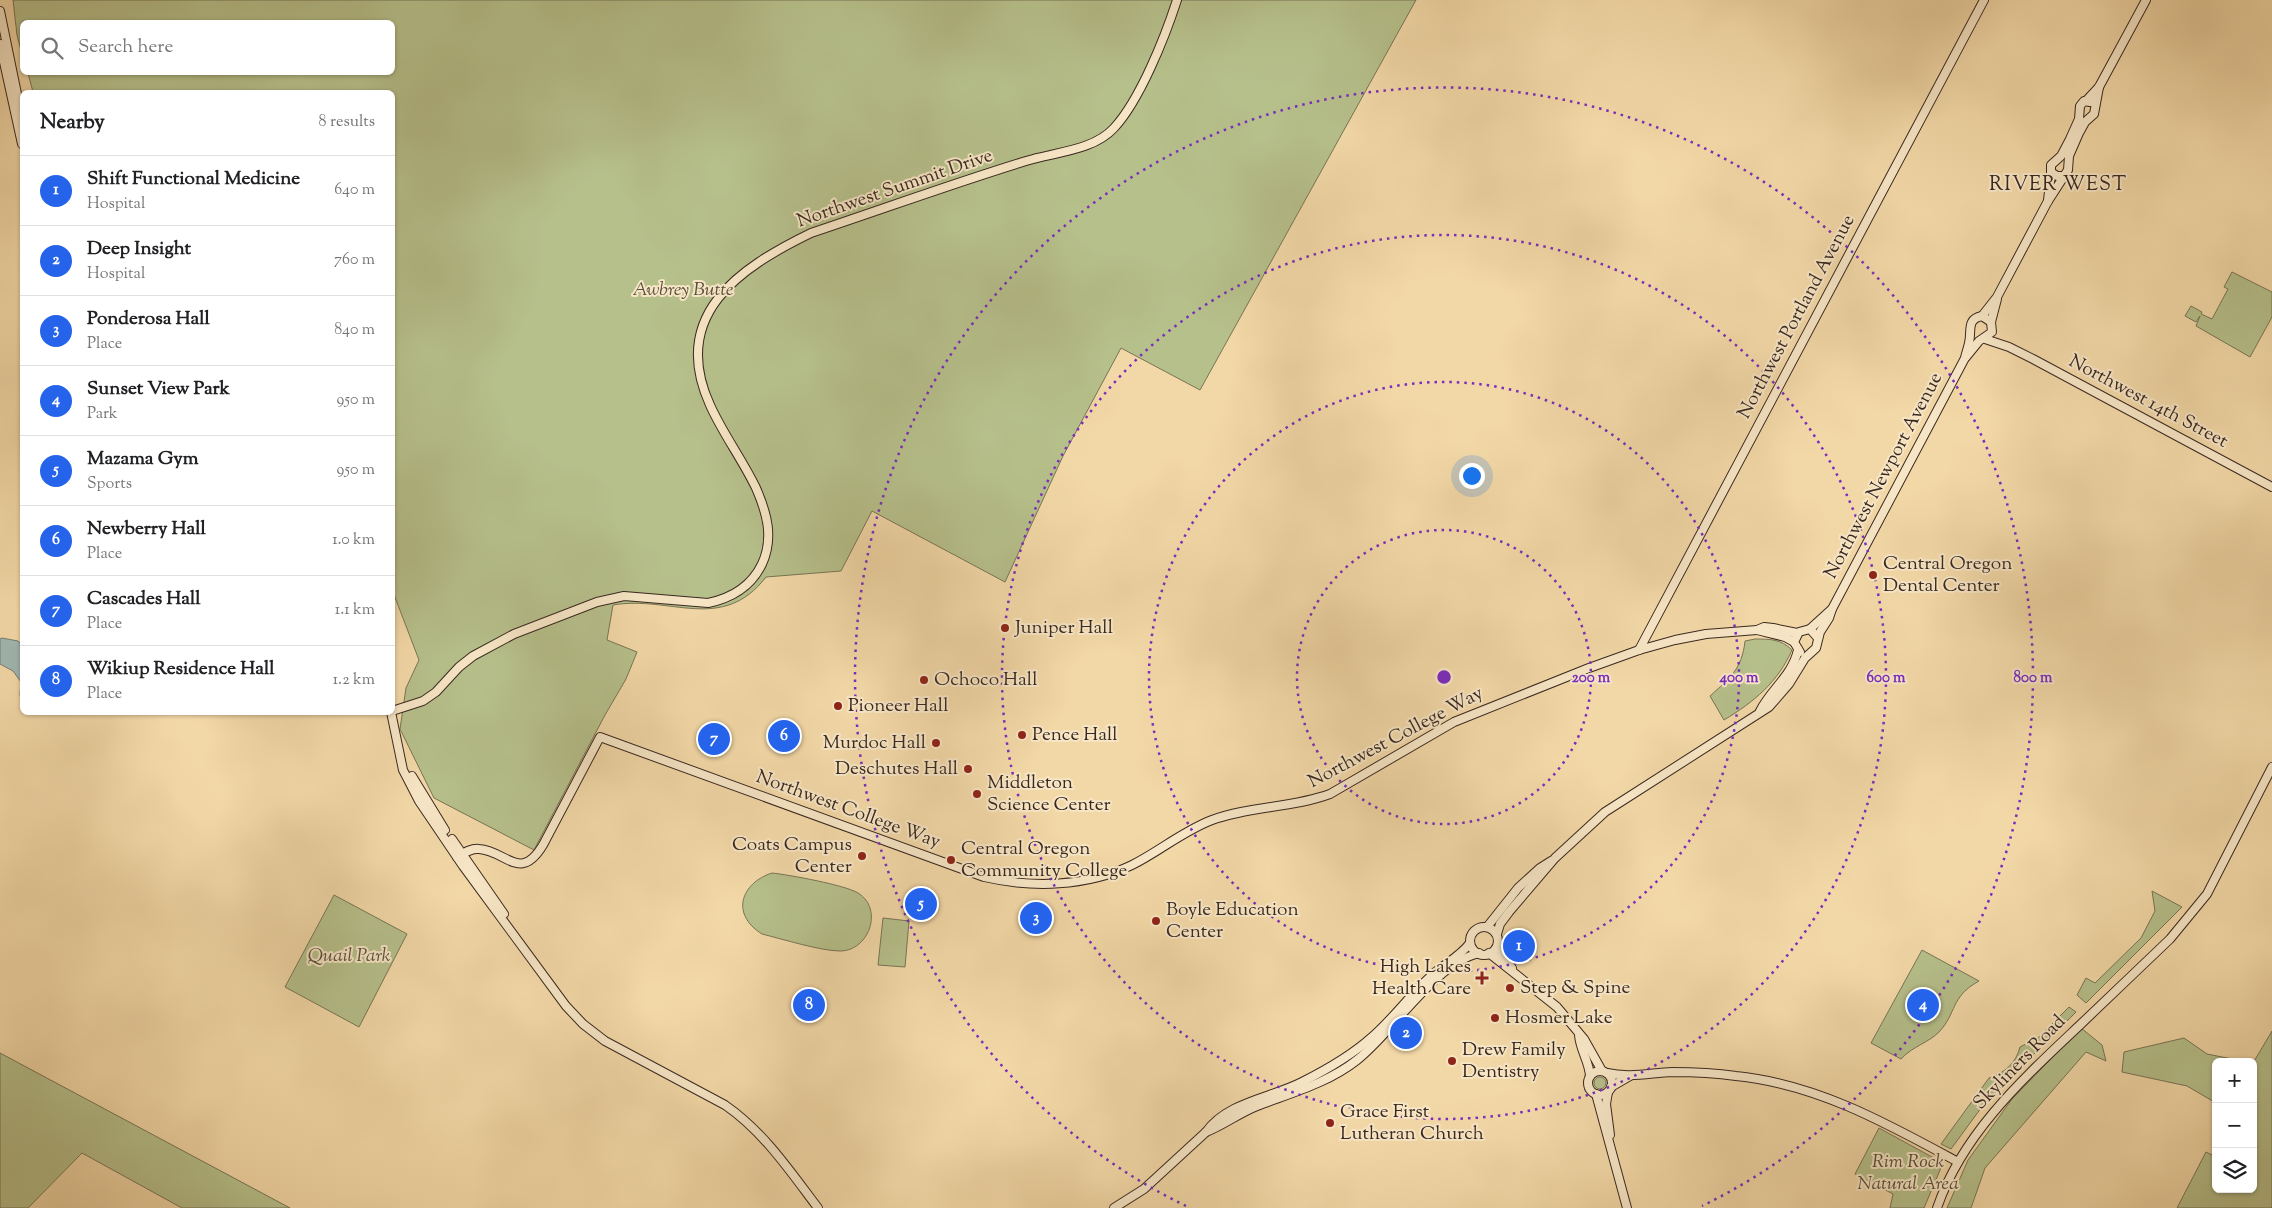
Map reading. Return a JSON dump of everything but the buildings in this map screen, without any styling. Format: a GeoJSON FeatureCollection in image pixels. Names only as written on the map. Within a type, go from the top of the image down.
{"type":"FeatureCollection","features":[{"type":"Feature","properties":{"kind":"street","name":"Northwest Summit Drive"},"geometry":{"type":"LineString","coordinates":[[395,711],[423,701],[436,692],[459,667],[473,656],[514,634],[597,602],[624,596],[708,603],[720,600],[744,588],[759,570],[765,558],[769,539],[768,524],[764,506],[745,465],[710,406],[702,386],[698,354],[701,330],[715,301],[734,280],[787,245],[811,233],[1027,161],[1092,143],[1103,137],[1114,128],[1134,98],[1167,31],[1177,0]]}},
{"type":"Feature","properties":{"kind":"street","name":"Northwest Portland Avenue"},"geometry":{"type":"LineString","coordinates":[[1639,650],[1984,0]]}},
{"type":"Feature","properties":{"kind":"street"},"geometry":{"type":"LineString","coordinates":[[2048,201],[2053,162],[2059,158],[2070,138],[2080,106],[2099,87],[2146,0]]}},
{"type":"Feature","properties":{"kind":"street"},"geometry":{"type":"LineString","coordinates":[[0,11],[20,108]]}},
{"type":"Feature","properties":{"kind":"street"},"geometry":{"type":"LineString","coordinates":[[0,44],[20,135]]}},
{"type":"Feature","properties":{"kind":"street"},"geometry":{"type":"LineString","coordinates":[[1997,297],[1992,332],[1984,339],[1975,338],[1971,333],[1970,327],[1973,320],[1982,316],[1997,297],[2048,201],[2054,194],[2062,176],[2068,170],[2074,142],[2088,119],[2094,114],[2099,87]]}},
{"type":"Feature","properties":{"kind":"street"},"geometry":{"type":"LineString","coordinates":[[2086,101],[2091,102],[2095,106]]}},
{"type":"Feature","properties":{"kind":"street"},"geometry":{"type":"LineString","coordinates":[[2052,172],[2057,176],[2062,176]]}},
{"type":"Feature","properties":{"kind":"street"},"geometry":{"type":"LineString","coordinates":[[1982,316],[1992,324]]}},
{"type":"Feature","properties":{"kind":"street","name":"Northwest 14th Street"},"geometry":{"type":"LineString","coordinates":[[1992,324],[1997,334],[2009,347]]}},
{"type":"Feature","properties":{"kind":"street","name":"Northwest Newport Avenue"},"geometry":{"type":"LineString","coordinates":[[1818,638],[1965,358],[1971,333]]}},
{"type":"Feature","properties":{"kind":"street","name":"Northwest 14th Street"},"geometry":{"type":"LineString","coordinates":[[1984,339],[2009,347],[2272,487]]}},
{"type":"Feature","properties":{"kind":"street","name":"Northwest Newport Avenue"},"geometry":{"type":"LineString","coordinates":[[1965,358],[1984,339]]}},
{"type":"Feature","properties":{"kind":"street","name":"Northwest Newport Avenue"},"geometry":{"type":"LineString","coordinates":[[1810,630],[1832,609]]}},
{"type":"Feature","properties":{"kind":"street","name":"Northwest College Way"},"geometry":{"type":"LineString","coordinates":[[460,855],[479,849],[518,864],[534,858],[543,845],[600,737],[984,877],[1030,884],[1065,883],[1096,878],[1131,865],[1189,831],[1213,820],[1244,811],[1311,801],[1330,794],[1454,722],[1639,650],[1698,636],[1764,628],[1798,633]]}},
{"type":"Feature","properties":{"kind":"street","name":"Northwest College Way"},"geometry":{"type":"LineString","coordinates":[[1757,630],[1776,634],[1796,646]]}},
{"type":"Feature","properties":{"kind":"street"},"geometry":{"type":"LineString","coordinates":[[1520,977],[1501,954],[1497,934],[1500,924],[1509,912],[1555,858],[1581,833],[1622,800],[1769,707],[1780,697],[1810,653],[1816,648],[1818,638],[1814,632],[1803,630],[1798,633],[1796,660],[1784,680],[1764,703],[1760,711]]}},
{"type":"Feature","properties":{"kind":"street"},"geometry":{"type":"LineString","coordinates":[[1796,646],[1802,653],[1810,653]]}},
{"type":"Feature","properties":{"kind":"street"},"geometry":{"type":"LineString","coordinates":[[392,715],[397,746],[404,770],[413,790],[460,855],[513,935],[522,943],[560,998],[583,1024],[599,1037],[626,1054],[725,1105],[740,1116],[761,1134],[818,1208]]}},
{"type":"Feature","properties":{"kind":"street","name":"Skyliners Road"},"geometry":{"type":"LineString","coordinates":[[1938,1208],[1944,1190],[1958,1162],[1975,1134],[2012,1091],[2191,916],[2207,894],[2272,767]]}},
{"type":"Feature","properties":{"kind":"street"},"geometry":{"type":"LineString","coordinates":[[1487,927],[1518,888],[1540,868],[1555,858]]}},
{"type":"Feature","properties":{"kind":"street"},"geometry":{"type":"LineString","coordinates":[[1114,1208],[1144,1189],[1206,1132],[1212,1123],[1250,1102],[1300,1083],[1333,1065],[1372,1037],[1430,976],[1464,951],[1470,943],[1474,932],[1481,927],[1487,927],[1497,934]]}},
{"type":"Feature","properties":{"kind":"street"},"geometry":{"type":"LineString","coordinates":[[1470,943],[1479,953]]}},
{"type":"Feature","properties":{"kind":"street"},"geometry":{"type":"LineString","coordinates":[[1490,953],[1498,944]]}},
{"type":"Feature","properties":{"kind":"street"},"geometry":{"type":"LineString","coordinates":[[1206,1132],[1257,1106],[1280,1100],[1329,1077],[1356,1061],[1440,977],[1468,957],[1479,953],[1490,953],[1557,1007],[1590,1049],[1596,1062],[1612,1080],[1606,1104],[1610,1142]]}},
{"type":"Feature","properties":{"kind":"street"},"geometry":{"type":"LineString","coordinates":[[1579,1035],[1579,1043],[1590,1065],[1589,1085],[1596,1094],[1600,1104],[1603,1124],[1610,1142],[1627,1208]]}},
{"type":"Feature","properties":{"kind":"street"},"geometry":{"type":"LineString","coordinates":[[1590,1076],[1595,1072],[1630,1076],[1672,1072],[1737,1076],[1778,1082],[1840,1102],[1958,1162]]}},
{"type":"Feature","properties":{"kind":"street"},"geometry":{"type":"LineString","coordinates":[[1596,1094],[1603,1094],[1630,1076]]}},
{"type":"Feature","properties":{"kind":"green space","name":"Awbrey Butte"},"geometry":{"type":"Polygon","coordinates":[[[13,0],[1416,0],[1200,390],[1121,348],[1063,456],[1005,582],[872,511],[841,571],[766,577],[749,594],[732,604],[713,608],[694,609],[634,603],[613,605],[607,640],[637,652],[626,679],[534,850],[434,798],[400,729],[406,688],[419,660],[395,597],[395,90],[32,90],[29,75],[395,75],[395,20],[20,20],[20,46],[13,0]]]}},
{"type":"Feature","properties":{"kind":"green space"},"geometry":{"type":"Polygon","coordinates":[[[2232,272],[2272,292],[2272,317],[2250,357],[2196,326],[2200,316],[2196,322],[2185,316],[2191,306],[2202,312],[2201,314],[2212,319],[2228,289],[2224,287],[2232,272]]]}},
{"type":"Feature","properties":{"kind":"green space"},"geometry":{"type":"Polygon","coordinates":[[[1755,639],[1779,642],[1792,650],[1780,672],[1764,690],[1724,720],[1710,696],[1729,678],[1738,666],[1745,641],[1755,639]]]}},
{"type":"Feature","properties":{"kind":"green space"},"geometry":{"type":"Polygon","coordinates":[[[772,873],[830,884],[858,893],[866,900],[870,909],[870,928],[865,937],[859,944],[850,949],[840,951],[812,947],[762,934],[752,926],[746,917],[743,909],[743,900],[753,884],[772,873]]]}},
{"type":"Feature","properties":{"kind":"green space"},"geometry":{"type":"Polygon","coordinates":[[[2152,891],[2182,907],[2086,1003],[2077,995],[2086,978],[2095,983],[2141,938],[2155,911],[2152,891]]]}},
{"type":"Feature","properties":{"kind":"green space","name":"Quail Park"},"geometry":{"type":"Polygon","coordinates":[[[334,895],[407,934],[359,1027],[285,987],[334,895]]]}},
{"type":"Feature","properties":{"kind":"green space"},"geometry":{"type":"Polygon","coordinates":[[[883,918],[909,921],[905,967],[878,965],[883,918]]]}},
{"type":"Feature","properties":{"kind":"green space"},"geometry":{"type":"Polygon","coordinates":[[[1922,950],[1979,981],[1958,999],[1945,1025],[1939,1032],[1901,1059],[1871,1043],[1922,950]]]}},
{"type":"Feature","properties":{"kind":"green space","name":"Rim Rock Natural Area"},"geometry":{"type":"Polygon","coordinates":[[[2069,1007],[2076,1012],[1984,1104],[1951,1149],[1941,1144],[1989,1078],[2009,1067],[2016,1058],[2020,1047],[2039,1037],[2069,1007]]]}},
{"type":"Feature","properties":{"kind":"green space"},"geometry":{"type":"Polygon","coordinates":[[[2081,1028],[2102,1045],[2106,1061],[2086,1052],[1985,1168],[1971,1208],[1947,1208],[1968,1160],[2012,1099],[2081,1028]]]}},
{"type":"Feature","properties":{"kind":"green space"},"geometry":{"type":"Polygon","coordinates":[[[2272,1031],[2272,1208],[2177,1208],[2206,1152],[2212,1155],[2212,1193],[2257,1193],[2256,1058],[2272,1031]]]}},
{"type":"Feature","properties":{"kind":"green space"},"geometry":{"type":"Polygon","coordinates":[[[2184,1038],[2207,1054],[2227,1058],[2212,1058],[2212,1101],[2187,1086],[2122,1072],[2124,1052],[2184,1038]]]}},
{"type":"Feature","properties":{"kind":"green space"},"geometry":{"type":"Polygon","coordinates":[[[0,1053],[290,1208],[182,1208],[82,1153],[28,1208],[0,1208],[0,1053]]]}},
{"type":"Feature","properties":{"kind":"green space"},"geometry":{"type":"Polygon","coordinates":[[[1600,1077],[1606,1083],[1600,1089],[1594,1083],[1600,1077]]]}},
{"type":"Feature","properties":{"kind":"green space","name":"Rim Rock Natural Area"},"geometry":{"type":"Polygon","coordinates":[[[1879,1128],[1943,1163],[1924,1208],[1890,1208],[1893,1194],[1855,1174],[1879,1128]]]}},
{"type":"Feature","properties":{"kind":"water"},"geometry":{"type":"Polygon","coordinates":[[[0,639],[18,641],[20,643],[20,681],[13,671],[0,664],[0,639]]]}},
{"type":"Feature","properties":{"kind":"place","name":"Central Oregon Dental Center"},"geometry":{"type":"Point","coordinates":[1873,575]}},
{"type":"Feature","properties":{"kind":"place","name":"Juniper Hall"},"geometry":{"type":"Point","coordinates":[1005,628]}},
{"type":"Feature","properties":{"kind":"place","name":"Ochoco Hall"},"geometry":{"type":"Point","coordinates":[924,680]}},
{"type":"Feature","properties":{"kind":"place","name":"Pioneer Hall"},"geometry":{"type":"Point","coordinates":[838,706]}},
{"type":"Feature","properties":{"kind":"place","name":"Pence Hall"},"geometry":{"type":"Point","coordinates":[1022,735]}},
{"type":"Feature","properties":{"kind":"place","name":"Newberry Hall"},"geometry":{"type":"Point","coordinates":[784,736]}},
{"type":"Feature","properties":{"kind":"place","name":"Cascades Hall"},"geometry":{"type":"Point","coordinates":[714,739]}},
{"type":"Feature","properties":{"kind":"place","name":"Murdoc Hall"},"geometry":{"type":"Point","coordinates":[936,743]}},
{"type":"Feature","properties":{"kind":"place","name":"Deschutes Hall"},"geometry":{"type":"Point","coordinates":[968,769]}},
{"type":"Feature","properties":{"kind":"place","name":"Middleton Science Center"},"geometry":{"type":"Point","coordinates":[977,794]}},
{"type":"Feature","properties":{"kind":"place","name":"Coats Campus Center"},"geometry":{"type":"Point","coordinates":[862,856]}},
{"type":"Feature","properties":{"kind":"place","name":"Central Oregon Community College"},"geometry":{"type":"Point","coordinates":[951,860]}},
{"type":"Feature","properties":{"kind":"place","name":"Mazama Gym"},"geometry":{"type":"Point","coordinates":[921,904]}},
{"type":"Feature","properties":{"kind":"place","name":"Ponderosa Hall"},"geometry":{"type":"Point","coordinates":[1036,918]}},
{"type":"Feature","properties":{"kind":"place","name":"Boyle Education Center"},"geometry":{"type":"Point","coordinates":[1156,921]}},
{"type":"Feature","properties":{"kind":"place","name":"Shift Functional Medicine"},"geometry":{"type":"Point","coordinates":[1519,946]}},
{"type":"Feature","properties":{"kind":"place","name":"High Lakes Health Care"},"geometry":{"type":"Point","coordinates":[1482,978]}},
{"type":"Feature","properties":{"kind":"place","name":"Step & Spine"},"geometry":{"type":"Point","coordinates":[1510,988]}},
{"type":"Feature","properties":{"kind":"place","name":"Wikiup Residence Hall"},"geometry":{"type":"Point","coordinates":[809,1005]}},
{"type":"Feature","properties":{"kind":"place","name":"Sunset View Park"},"geometry":{"type":"Point","coordinates":[1923,1005]}},
{"type":"Feature","properties":{"kind":"place","name":"Hosmer Lake"},"geometry":{"type":"Point","coordinates":[1495,1018]}},
{"type":"Feature","properties":{"kind":"place","name":"Deep Insight"},"geometry":{"type":"Point","coordinates":[1406,1033]}},
{"type":"Feature","properties":{"kind":"place","name":"Drew Family Dentistry"},"geometry":{"type":"Point","coordinates":[1452,1061]}},
{"type":"Feature","properties":{"kind":"place","name":"Grace First Lutheran Church"},"geometry":{"type":"Point","coordinates":[1330,1123]}},
{"type":"Feature","properties":{"kind":"district","name":"RIVER WEST"},"geometry":{"type":"Point","coordinates":[2058,185]}}]}
